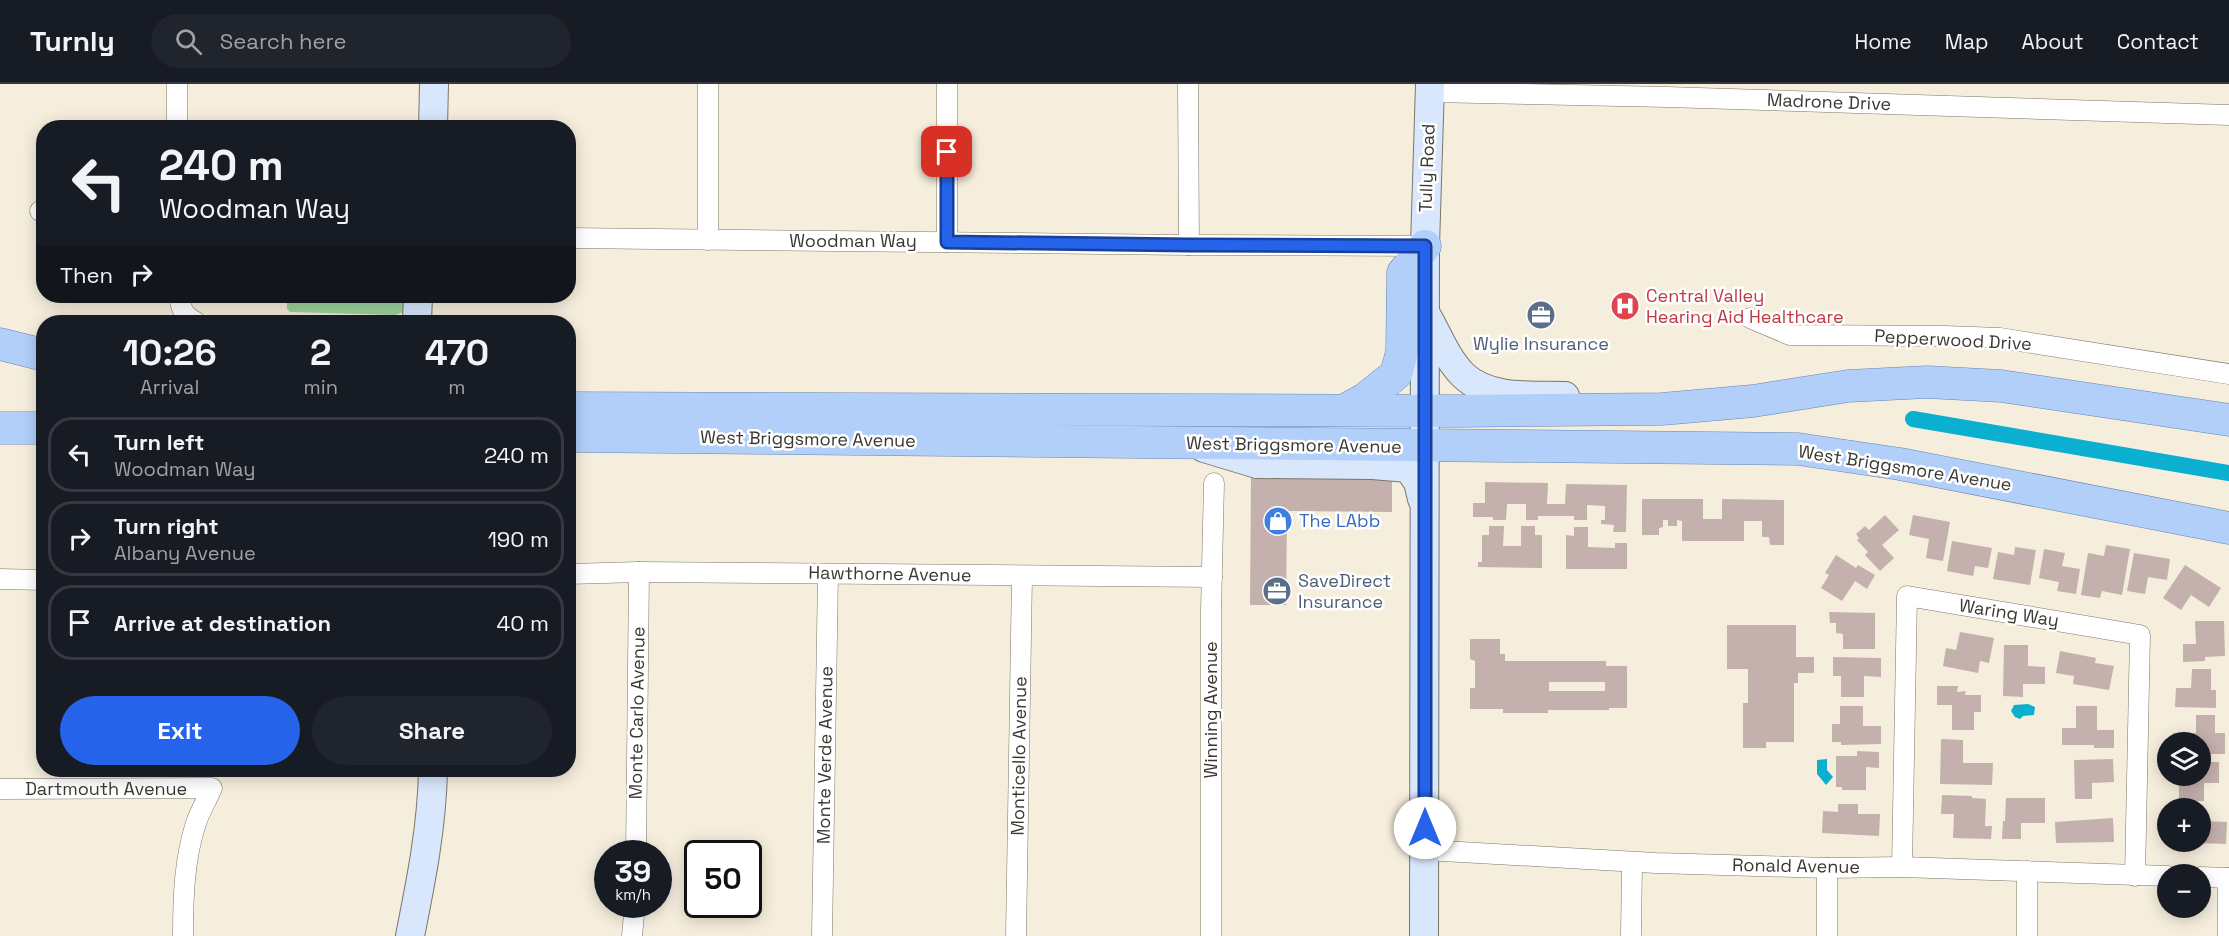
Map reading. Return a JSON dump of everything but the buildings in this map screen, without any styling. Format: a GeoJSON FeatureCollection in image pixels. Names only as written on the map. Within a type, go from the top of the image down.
{"type":"FeatureCollection","features":[{"type":"Feature","properties":{"kind":"main road"},"geometry":{"type":"LineString","coordinates":[[433,120],[434,84]]}},
{"type":"Feature","properties":{"kind":"main road","name":"Tully Road"},"geometry":{"type":"LineString","coordinates":[[1424,936],[1425,246],[1430,88]]}},
{"type":"Feature","properties":{"kind":"main road"},"geometry":{"type":"LineString","coordinates":[[1344,410],[1365,399],[1396,374],[1402,352],[1403,273],[1425,246]]}},
{"type":"Feature","properties":{"kind":"main road"},"geometry":{"type":"LineString","coordinates":[[1426,314],[1450,358],[1464,375],[1489,389],[1508,394],[1677,396],[1775,385],[1848,386]]}},
{"type":"Feature","properties":{"kind":"main road"},"geometry":{"type":"LineString","coordinates":[[0,344],[36,353]]}},
{"type":"Feature","properties":{"kind":"main road","name":"West Briggsmore Avenue"},"geometry":{"type":"LineString","coordinates":[[576,408],[1662,409],[1753,401],[1848,386],[1927,382],[2001,386],[2229,420]]}},
{"type":"Feature","properties":{"kind":"main road"},"geometry":{"type":"LineString","coordinates":[[576,392],[635,395],[691,407]]}},
{"type":"Feature","properties":{"kind":"main road"},"geometry":{"type":"LineString","coordinates":[[0,428],[36,428]]}},
{"type":"Feature","properties":{"kind":"main road","name":"West Briggsmore Avenue"},"geometry":{"type":"LineString","coordinates":[[576,436],[1425,447],[1798,449],[1900,464],[2229,528]]}},
{"type":"Feature","properties":{"kind":"main road"},"geometry":{"type":"LineString","coordinates":[[1190,444],[1257,464],[1373,465],[1408,468],[1418,482],[1425,510]]}},
{"type":"Feature","properties":{"kind":"main road"},"geometry":{"type":"LineString","coordinates":[[410,936],[427,844],[432,809],[433,777]]}},
{"type":"Feature","properties":{"kind":"street"},"geometry":{"type":"LineString","coordinates":[[177,84],[177,120]]}},
{"type":"Feature","properties":{"kind":"street"},"geometry":{"type":"LineString","coordinates":[[708,84],[708,240]]}},
{"type":"Feature","properties":{"kind":"street"},"geometry":{"type":"LineString","coordinates":[[947,84],[947,242]]}},
{"type":"Feature","properties":{"kind":"street"},"geometry":{"type":"LineString","coordinates":[[1188,84],[1189,245]]}},
{"type":"Feature","properties":{"kind":"street","name":"Madrone Drive"},"geometry":{"type":"LineString","coordinates":[[1430,88],[1667,90],[2229,115]]}},
{"type":"Feature","properties":{"kind":"street","name":"Woodman Way"},"geometry":{"type":"LineString","coordinates":[[576,238],[1425,246]]}},
{"type":"Feature","properties":{"kind":"street","name":"Pepperwood Drive"},"geometry":{"type":"LineString","coordinates":[[1750,318],[1790,335],[2000,338],[2229,374]]}},
{"type":"Feature","properties":{"kind":"street","name":"Winning Avenue"},"geometry":{"type":"LineString","coordinates":[[1211,936],[1214,483]]}},
{"type":"Feature","properties":{"kind":"street","name":"Hawthorne Avenue"},"geometry":{"type":"LineString","coordinates":[[576,574],[639,572],[1212,577]]}},
{"type":"Feature","properties":{"kind":"street","name":"Monte Carlo Avenue"},"geometry":{"type":"LineString","coordinates":[[636,840],[639,572]]}},
{"type":"Feature","properties":{"kind":"street","name":"Monte Verde Avenue"},"geometry":{"type":"LineString","coordinates":[[822,936],[828,574]]}},
{"type":"Feature","properties":{"kind":"street","name":"Monticello Avenue"},"geometry":{"type":"LineString","coordinates":[[1016,936],[1022,576]]}},
{"type":"Feature","properties":{"kind":"street"},"geometry":{"type":"LineString","coordinates":[[0,579],[36,580]]}},
{"type":"Feature","properties":{"kind":"street","name":"Waring Way"},"geometry":{"type":"LineString","coordinates":[[1902,867],[1907,596],[2140,635],[2135,876]]}},
{"type":"Feature","properties":{"kind":"street","name":"Dartmouth Avenue"},"geometry":{"type":"LineString","coordinates":[[0,789],[212,788],[196,821],[187,862],[183,894],[183,936]]}},
{"type":"Feature","properties":{"kind":"street","name":"Ronald Avenue"},"geometry":{"type":"LineString","coordinates":[[1425,850],[1632,862],[1827,868],[1902,867],[2157,876]]}},
{"type":"Feature","properties":{"kind":"street"},"geometry":{"type":"LineString","coordinates":[[1631,936],[1632,862]]}},
{"type":"Feature","properties":{"kind":"street"},"geometry":{"type":"LineString","coordinates":[[1827,868],[1827,936]]}},
{"type":"Feature","properties":{"kind":"street"},"geometry":{"type":"LineString","coordinates":[[2027,871],[2027,936]]}},
{"type":"Feature","properties":{"kind":"street"},"geometry":{"type":"LineString","coordinates":[[2211,877],[2229,878],[2228,936]]}},
{"type":"Feature","properties":{"kind":"street"},"geometry":{"type":"LineString","coordinates":[[632,936],[634,918]]}},
{"type":"Feature","properties":{"kind":"green space"},"geometry":{"type":"Polygon","coordinates":[[[287,303],[405,303],[407,311],[395,315],[290,312],[287,309],[287,303]]]}},
{"type":"Feature","properties":{"kind":"water"},"geometry":{"type":"Polygon","coordinates":[[[2028,704],[2035,707],[2034,715],[2023,716],[2020,719],[2015,717],[2011,711],[2014,705],[2028,704]]]}},
{"type":"Feature","properties":{"kind":"water"},"geometry":{"type":"Polygon","coordinates":[[[1827,759],[1827,770],[1833,777],[1826,785],[1817,774],[1817,760],[1827,759]]]}},
{"type":"Feature","properties":{"kind":"waterway"},"geometry":{"type":"LineString","coordinates":[[1913,419],[2229,473]]}},
{"type":"Feature","properties":{"kind":"place","name":"Central Valley Hearing Aid Healthcare"},"geometry":{"type":"Point","coordinates":[1625,306]}},
{"type":"Feature","properties":{"kind":"place","name":"Wylie Insurance"},"geometry":{"type":"Point","coordinates":[1541,315]}},
{"type":"Feature","properties":{"kind":"place","name":"The LAbb"},"geometry":{"type":"Point","coordinates":[1278,521]}},
{"type":"Feature","properties":{"kind":"place","name":"SaveDirect Insurance"},"geometry":{"type":"Point","coordinates":[1277,591]}},
{"type":"Feature","properties":{"kind":"route"},"geometry":{"type":"LineString","coordinates":[[947,152],[947,242],[1425,246],[1425,828]]}}]}
